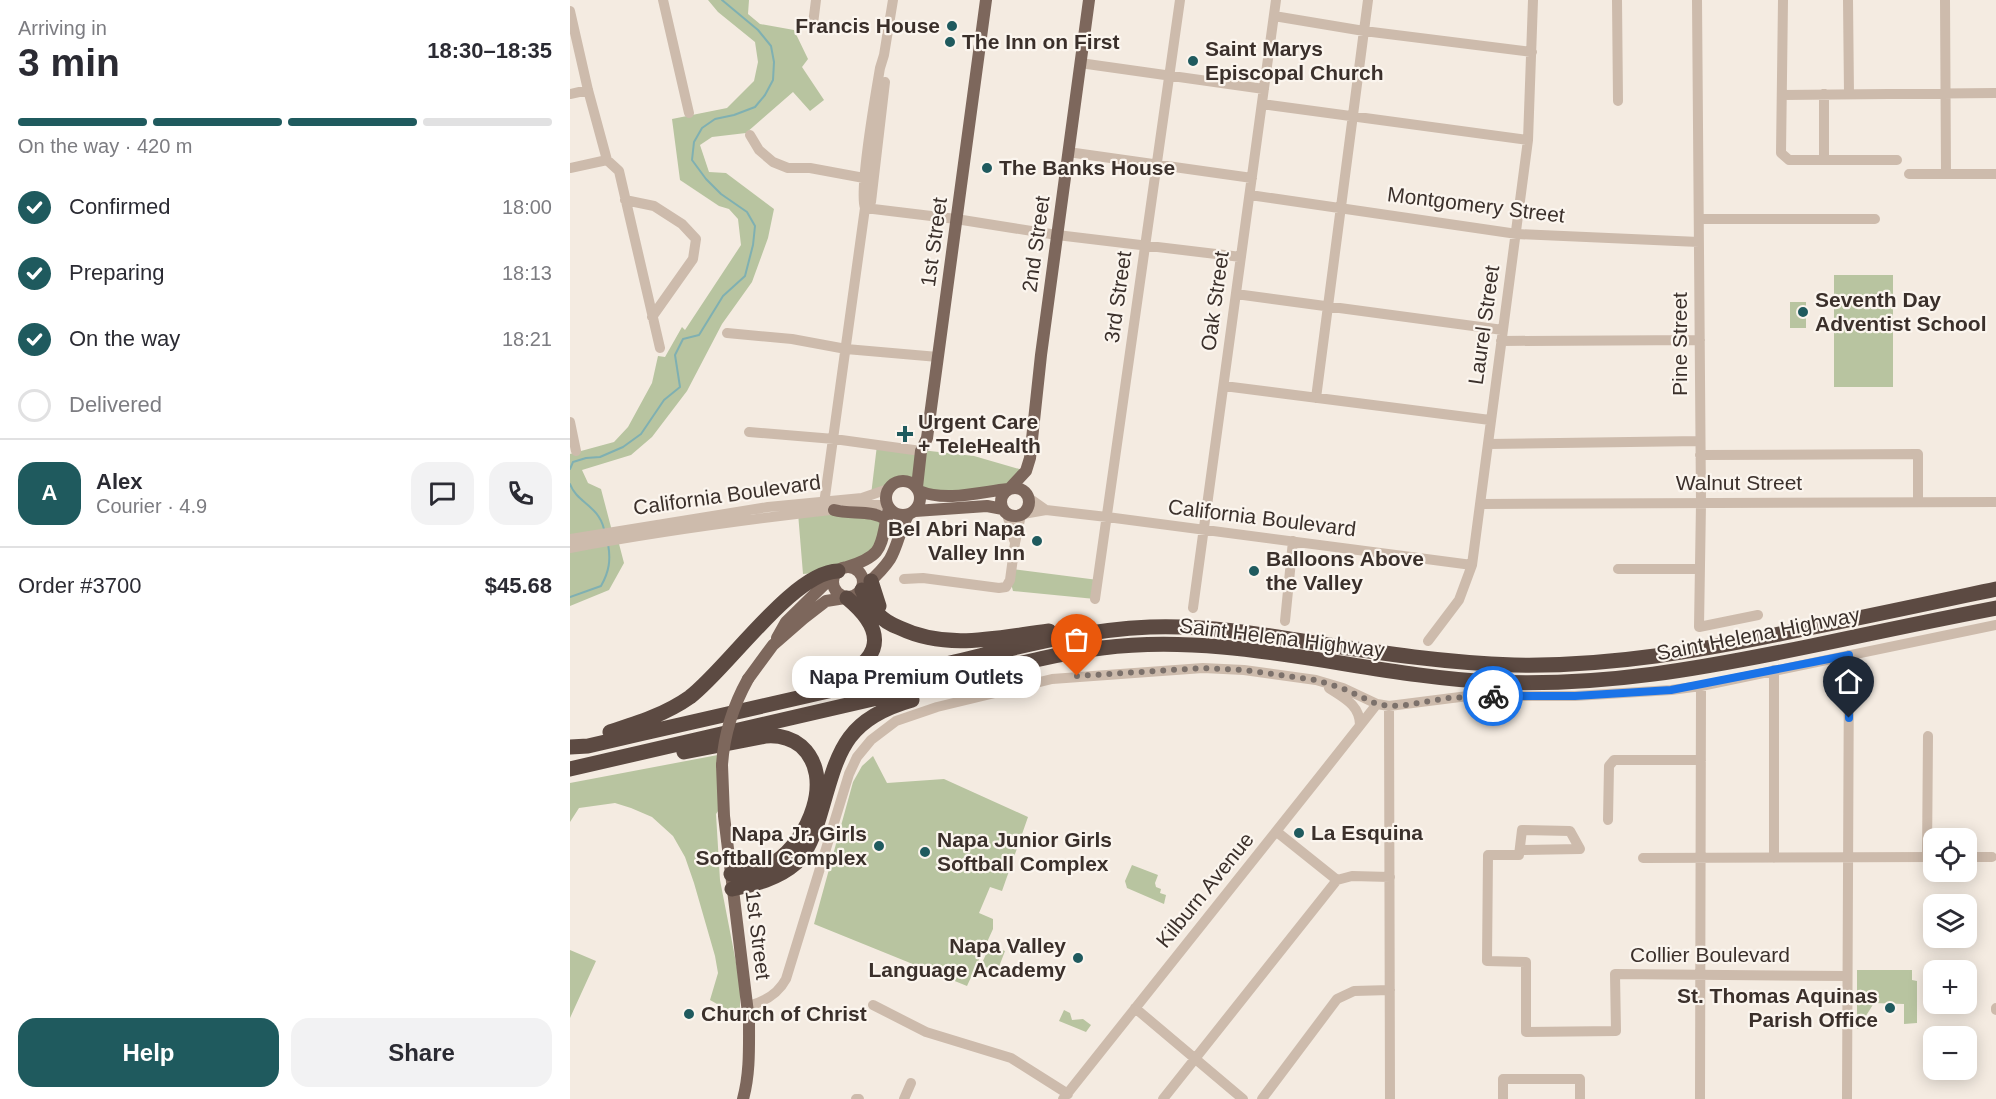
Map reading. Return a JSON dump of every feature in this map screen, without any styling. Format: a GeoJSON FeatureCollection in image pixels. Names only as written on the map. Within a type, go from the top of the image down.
{"type":"FeatureCollection","features":[{"type":"Feature","properties":{"kind":"highway"},"geometry":{"type":"LineString","coordinates":[[570,747],[651,718],[684,701],[713,676],[785,601],[814,578],[827,572],[840,570]]}},
{"type":"Feature","properties":{"kind":"highway"},"geometry":{"type":"LineString","coordinates":[[865,587],[876,599],[889,622],[920,636],[956,642],[1136,623],[1199,627]]}},
{"type":"Feature","properties":{"kind":"highway","name":"Saint Helena Highway"},"geometry":{"type":"LineString","coordinates":[[570,747],[588,746],[1058,638],[1102,631],[1150,627],[1199,627],[1449,661],[1517,665],[1576,664],[1635,660],[1691,652],[1996,590]]}},
{"type":"Feature","properties":{"kind":"highway"},"geometry":{"type":"LineString","coordinates":[[676,726],[842,677],[862,666],[873,650],[874,631],[865,614],[846,598]]}},
{"type":"Feature","properties":{"kind":"highway","name":"Saint Helena Highway"},"geometry":{"type":"LineString","coordinates":[[570,769],[1062,655],[1103,648],[1198,645],[1452,679],[1521,683],[1580,682],[1695,669],[1996,608]]}},
{"type":"Feature","properties":{"kind":"highway"},"geometry":{"type":"LineString","coordinates":[[732,881],[752,885],[776,876],[797,862],[816,829],[842,747],[853,732],[872,715],[888,707],[1062,655]]}},
{"type":"Feature","properties":{"kind":"highway"},"geometry":{"type":"LineString","coordinates":[[570,769],[702,749],[766,736],[785,737],[795,742],[810,758],[818,782],[814,802],[802,833],[795,844],[774,862],[732,881]]}},
{"type":"Feature","properties":{"kind":"main road","name":"1st Street"},"geometry":{"type":"LineString","coordinates":[[918,489],[921,451],[927,438],[986,0]]}},
{"type":"Feature","properties":{"kind":"main road","name":"2nd Street"},"geometry":{"type":"LineString","coordinates":[[1009,489],[1026,471],[1030,458],[1041,355],[1089,0]]}},
{"type":"Feature","properties":{"kind":"main road"},"geometry":{"type":"LineString","coordinates":[[827,507],[847,513],[888,511],[896,514],[987,506],[1014,516],[1022,514],[1028,508],[1029,498],[1024,490],[1009,489],[943,496],[928,494],[912,483],[902,481],[896,482],[888,489],[886,497],[888,511]]}},
{"type":"Feature","properties":{"kind":"main road"},"geometry":{"type":"LineString","coordinates":[[912,513],[920,502],[918,489]]}},
{"type":"Feature","properties":{"kind":"main road"},"geometry":{"type":"LineString","coordinates":[[1005,511],[1001,500],[1009,489]]}},
{"type":"Feature","properties":{"kind":"main road","name":"1st Street"},"geometry":{"type":"LineString","coordinates":[[743,1099],[746,1090],[749,1052],[748,1006],[723,804],[722,765],[728,725],[736,702],[748,679],[774,645],[786,622],[840,570],[869,559],[880,548],[888,511]]}},
{"type":"Feature","properties":{"kind":"main road","name":"1st Street"},"geometry":{"type":"LineString","coordinates":[[774,645],[826,602],[856,596],[891,557],[900,528],[912,513]]}},
{"type":"Feature","properties":{"kind":"main road"},"geometry":{"type":"LineString","coordinates":[[846,598],[834,589],[833,579],[840,570],[852,567],[861,573],[865,587]]}},
{"type":"Feature","properties":{"kind":"street"},"geometry":{"type":"LineString","coordinates":[[663,0],[689,113]]}},
{"type":"Feature","properties":{"kind":"street"},"geometry":{"type":"LineString","coordinates":[[813,24],[816,0]]}},
{"type":"Feature","properties":{"kind":"street"},"geometry":{"type":"LineString","coordinates":[[827,507],[865,208],[862,201],[864,178],[880,68],[894,0]]}},
{"type":"Feature","properties":{"kind":"street","name":"3rd Street"},"geometry":{"type":"LineString","coordinates":[[1095,599],[1180,0]]}},
{"type":"Feature","properties":{"kind":"street","name":"Oak Street"},"geometry":{"type":"LineString","coordinates":[[1193,608],[1276,0]]}},
{"type":"Feature","properties":{"kind":"street"},"geometry":{"type":"LineString","coordinates":[[1316,398],[1368,0]]}},
{"type":"Feature","properties":{"kind":"street","name":"Laurel Street"},"geometry":{"type":"LineString","coordinates":[[1428,641],[1459,600],[1472,565],[1528,140],[1533,0]]}},
{"type":"Feature","properties":{"kind":"street"},"geometry":{"type":"LineString","coordinates":[[1617,0],[1617,101]]}},
{"type":"Feature","properties":{"kind":"street","name":"Pine Street"},"geometry":{"type":"LineString","coordinates":[[1697,0],[1701,503],[1699,627],[1758,615]]}},
{"type":"Feature","properties":{"kind":"street"},"geometry":{"type":"LineString","coordinates":[[1783,0],[1781,153],[1789,160],[1896,160]]}},
{"type":"Feature","properties":{"kind":"street"},"geometry":{"type":"LineString","coordinates":[[1848,0],[1849,94]]}},
{"type":"Feature","properties":{"kind":"street"},"geometry":{"type":"LineString","coordinates":[[1945,0],[1946,174]]}},
{"type":"Feature","properties":{"kind":"street"},"geometry":{"type":"LineString","coordinates":[[570,14],[607,160],[619,171],[660,348]]}},
{"type":"Feature","properties":{"kind":"street"},"geometry":{"type":"LineString","coordinates":[[1274,16],[1364,31],[1532,52]]}},
{"type":"Feature","properties":{"kind":"street"},"geometry":{"type":"LineString","coordinates":[[865,208],[871,202],[886,70],[884,55]]}},
{"type":"Feature","properties":{"kind":"street"},"geometry":{"type":"LineString","coordinates":[[1080,63],[1264,89]]}},
{"type":"Feature","properties":{"kind":"street"},"geometry":{"type":"LineString","coordinates":[[570,94],[588,90]]}},
{"type":"Feature","properties":{"kind":"street"},"geometry":{"type":"LineString","coordinates":[[1782,95],[1996,93]]}},
{"type":"Feature","properties":{"kind":"street"},"geometry":{"type":"LineString","coordinates":[[1824,94],[1824,160]]}},
{"type":"Feature","properties":{"kind":"street"},"geometry":{"type":"LineString","coordinates":[[1262,104],[1528,140]]}},
{"type":"Feature","properties":{"kind":"street"},"geometry":{"type":"LineString","coordinates":[[750,135],[759,150],[780,165],[864,178]]}},
{"type":"Feature","properties":{"kind":"street"},"geometry":{"type":"LineString","coordinates":[[1068,152],[1252,178]]}},
{"type":"Feature","properties":{"kind":"street"},"geometry":{"type":"LineString","coordinates":[[570,168],[607,160]]}},
{"type":"Feature","properties":{"kind":"street"},"geometry":{"type":"LineString","coordinates":[[1909,174],[1996,174]]}},
{"type":"Feature","properties":{"kind":"street","name":"Montgomery Street"},"geometry":{"type":"LineString","coordinates":[[1250,195],[1517,234],[1699,242]]}},
{"type":"Feature","properties":{"kind":"street"},"geometry":{"type":"LineString","coordinates":[[625,200],[654,206],[682,224],[696,239],[693,259],[652,317]]}},
{"type":"Feature","properties":{"kind":"street"},"geometry":{"type":"LineString","coordinates":[[865,208],[1057,235],[1241,257]]}},
{"type":"Feature","properties":{"kind":"street"},"geometry":{"type":"LineString","coordinates":[[1699,219],[1875,219]]}},
{"type":"Feature","properties":{"kind":"street"},"geometry":{"type":"LineString","coordinates":[[1236,294],[1502,335],[1700,340]]}},
{"type":"Feature","properties":{"kind":"street"},"geometry":{"type":"LineString","coordinates":[[727,333],[938,357]]}},
{"type":"Feature","properties":{"kind":"street"},"geometry":{"type":"LineString","coordinates":[[1224,386],[1490,420]]}},
{"type":"Feature","properties":{"kind":"street"},"geometry":{"type":"LineString","coordinates":[[570,422],[576,451]]}},
{"type":"Feature","properties":{"kind":"street"},"geometry":{"type":"LineString","coordinates":[[749,432],[834,439],[921,451]]}},
{"type":"Feature","properties":{"kind":"street"},"geometry":{"type":"LineString","coordinates":[[1488,444],[1700,441]]}},
{"type":"Feature","properties":{"kind":"street"},"geometry":{"type":"LineString","coordinates":[[1700,455],[1918,454],[1918,501]]}},
{"type":"Feature","properties":{"kind":"street","name":"California Boulevard"},"geometry":{"type":"LineString","coordinates":[[617,535],[827,507],[888,489]]}},
{"type":"Feature","properties":{"kind":"street","name":"California Boulevard"},"geometry":{"type":"LineString","coordinates":[[1029,498],[1046,510]]}},
{"type":"Feature","properties":{"kind":"street","name":"Walnut Street"},"geometry":{"type":"LineString","coordinates":[[1481,504],[1996,502]]}},
{"type":"Feature","properties":{"kind":"street"},"geometry":{"type":"LineString","coordinates":[[761,517],[761,511],[785,509],[789,504]]}},
{"type":"Feature","properties":{"kind":"street","name":"California Boulevard"},"geometry":{"type":"LineString","coordinates":[[570,549],[587,541],[789,504],[827,507]]}},
{"type":"Feature","properties":{"kind":"street","name":"California Boulevard"},"geometry":{"type":"LineString","coordinates":[[1022,514],[1046,510],[1472,565]]}},
{"type":"Feature","properties":{"kind":"street"},"geometry":{"type":"LineString","coordinates":[[1005,511],[1015,543]]}},
{"type":"Feature","properties":{"kind":"street"},"geometry":{"type":"LineString","coordinates":[[904,579],[923,578],[1002,588],[1009,584],[1022,514]]}},
{"type":"Feature","properties":{"kind":"street","name":"California Boulevard"},"geometry":{"type":"LineString","coordinates":[[570,539],[587,541]]}},
{"type":"Feature","properties":{"kind":"street"},"geometry":{"type":"LineString","coordinates":[[1285,621],[1293,541]]}},
{"type":"Feature","properties":{"kind":"street"},"geometry":{"type":"LineString","coordinates":[[1618,569],[1700,569]]}},
{"type":"Feature","properties":{"kind":"street"},"geometry":{"type":"LineString","coordinates":[[748,1006],[772,996],[786,979],[849,774],[857,757],[870,740],[896,722],[937,707],[1028,684],[1077,676],[1219,668],[1316,680],[1342,688],[1377,704],[1389,706],[1458,697],[1575,696],[1671,690],[1701,686],[1996,625]]}},
{"type":"Feature","properties":{"kind":"street"},"geometry":{"type":"LineString","coordinates":[[1847,1099],[1849,655]]}},
{"type":"Feature","properties":{"kind":"street"},"geometry":{"type":"LineString","coordinates":[[1774,670],[1774,858]]}},
{"type":"Feature","properties":{"kind":"street"},"geometry":{"type":"LineString","coordinates":[[1316,680],[1355,707],[1360,717],[1360,725]]}},
{"type":"Feature","properties":{"kind":"street"},"geometry":{"type":"LineString","coordinates":[[1700,1099],[1701,686]]}},
{"type":"Feature","properties":{"kind":"street","name":"Kilburn Avenue"},"geometry":{"type":"LineString","coordinates":[[1065,1096],[1377,704]]}},
{"type":"Feature","properties":{"kind":"street"},"geometry":{"type":"LineString","coordinates":[[1389,706],[1390,1099]]}},
{"type":"Feature","properties":{"kind":"street"},"geometry":{"type":"LineString","coordinates":[[1928,735],[1930,828]]}},
{"type":"Feature","properties":{"kind":"street"},"geometry":{"type":"LineString","coordinates":[[1608,820],[1609,766],[1614,760],[1701,760]]}},
{"type":"Feature","properties":{"kind":"street","name":"Collier Boulevard"},"geometry":{"type":"LineString","coordinates":[[1520,850],[1580,849],[1570,831],[1522,830],[1519,855],[1488,855],[1486,961],[1526,962],[1526,1032],[1617,1031],[1615,974],[1847,976]]}},
{"type":"Feature","properties":{"kind":"street"},"geometry":{"type":"LineString","coordinates":[[1277,832],[1337,880]]}},
{"type":"Feature","properties":{"kind":"street"},"geometry":{"type":"LineString","coordinates":[[1642,858],[1923,857]]}},
{"type":"Feature","properties":{"kind":"street"},"geometry":{"type":"LineString","coordinates":[[1977,857],[1992,857]]}},
{"type":"Feature","properties":{"kind":"street"},"geometry":{"type":"LineString","coordinates":[[1163,1099],[1337,880],[1352,876],[1390,877]]}},
{"type":"Feature","properties":{"kind":"street"},"geometry":{"type":"LineString","coordinates":[[1262,1099],[1337,999],[1354,991],[1390,990]]}},
{"type":"Feature","properties":{"kind":"street"},"geometry":{"type":"LineString","coordinates":[[873,1005],[926,1032],[1011,1058],[1065,1096]]}},
{"type":"Feature","properties":{"kind":"street"},"geometry":{"type":"LineString","coordinates":[[1135,1008],[1243,1099]]}},
{"type":"Feature","properties":{"kind":"street"},"geometry":{"type":"LineString","coordinates":[[1503,1099],[1503,1079],[1580,1079],[1580,1099]]}},
{"type":"Feature","properties":{"kind":"street"},"geometry":{"type":"LineString","coordinates":[[904,1099],[911,1083]]}},
{"type":"Feature","properties":{"kind":"green space"},"geometry":{"type":"Polygon","coordinates":[[[708,0],[749,0],[748,14],[760,24],[794,30],[808,59],[802,67],[824,100],[810,111],[793,92],[746,133],[712,137],[700,145],[709,172],[726,173],[774,209],[768,238],[752,282],[722,324],[687,391],[652,437],[631,455],[582,470],[588,483],[601,489],[612,531],[570,539],[570,454],[614,442],[628,427],[652,383],[658,356],[665,357],[682,327],[685,330],[741,245],[738,219],[729,209],[719,206],[680,180],[672,119],[727,108],[754,81],[758,62],[755,42],[718,12],[708,0]]]}},
{"type":"Feature","properties":{"kind":"green space"},"geometry":{"type":"Polygon","coordinates":[[[1834,275],[1893,275],[1893,387],[1834,387],[1834,275]]]}},
{"type":"Feature","properties":{"kind":"green space"},"geometry":{"type":"Polygon","coordinates":[[[1790,302],[1806,302],[1806,328],[1790,328],[1790,302]]]}},
{"type":"Feature","properties":{"kind":"green space"},"geometry":{"type":"Polygon","coordinates":[[[877,445],[974,456],[1026,471],[1010,489],[943,496],[904,481],[871,495],[877,445]]]}},
{"type":"Feature","properties":{"kind":"green space"},"geometry":{"type":"Polygon","coordinates":[[[798,513],[880,515],[880,548],[827,572],[803,574],[798,513]]]}},
{"type":"Feature","properties":{"kind":"green space"},"geometry":{"type":"Polygon","coordinates":[[[618,540],[624,563],[609,590],[570,606],[570,549],[618,540]]]}},
{"type":"Feature","properties":{"kind":"green space"},"geometry":{"type":"Polygon","coordinates":[[[1012,569],[1098,580],[1095,599],[1013,591],[1010,580],[1012,569]]]}},
{"type":"Feature","properties":{"kind":"green space"},"geometry":{"type":"Polygon","coordinates":[[[723,754],[723,804],[716,814],[720,880],[740,983],[740,1008],[726,1009],[710,1000],[718,973],[715,956],[685,857],[673,836],[652,817],[615,803],[579,808],[570,822],[570,783],[723,754]]]}},
{"type":"Feature","properties":{"kind":"green space","name":"Napa Junior Girls Softball Complex"},"geometry":{"type":"Polygon","coordinates":[[[873,756],[887,783],[944,779],[1028,817],[1002,891],[990,887],[979,913],[993,919],[993,929],[967,986],[814,924],[853,782],[862,766],[873,756]]]}},
{"type":"Feature","properties":{"kind":"green space"},"geometry":{"type":"Polygon","coordinates":[[[1132,865],[1158,875],[1155,883],[1156,887],[1161,889],[1160,893],[1166,895],[1164,904],[1127,888],[1125,881],[1132,865]]]}},
{"type":"Feature","properties":{"kind":"green space"},"geometry":{"type":"Polygon","coordinates":[[[990,946],[1005,951],[997,972],[981,965],[990,946]]]}},
{"type":"Feature","properties":{"kind":"green space"},"geometry":{"type":"Polygon","coordinates":[[[570,950],[596,961],[570,1018],[570,950]]]}},
{"type":"Feature","properties":{"kind":"green space"},"geometry":{"type":"Polygon","coordinates":[[[1857,970],[1912,970],[1912,980],[1917,981],[1917,1023],[1904,1024],[1904,1004],[1874,1003],[1864,1019],[1864,1029],[1857,1029],[1857,970]]]}},
{"type":"Feature","properties":{"kind":"green space"},"geometry":{"type":"Polygon","coordinates":[[[1064,1010],[1070,1013],[1072,1020],[1083,1019],[1091,1025],[1086,1032],[1059,1021],[1064,1010]]]}},
{"type":"Feature","properties":{"kind":"waterway"},"geometry":{"type":"LineString","coordinates":[[570,469],[573,462],[600,457],[623,447],[641,434],[664,400],[680,387],[675,355],[683,339],[699,335],[723,296],[745,276],[755,226],[747,212],[721,194],[692,160],[694,142],[702,128],[715,119],[755,107],[773,80],[774,62],[771,46],[758,30],[722,0]]}},
{"type":"Feature","properties":{"kind":"waterway"},"geometry":{"type":"LineString","coordinates":[[570,484],[577,496],[597,515],[604,529]]}},
{"type":"Feature","properties":{"kind":"waterway"},"geometry":{"type":"LineString","coordinates":[[570,597],[601,586],[609,566],[608,544]]}},
{"type":"Feature","properties":{"kind":"way so far"},"geometry":{"type":"LineString","coordinates":[[1077,676],[1203,668],[1244,670],[1316,680],[1342,688],[1377,704],[1389,706],[1468,696],[1493,696]]}},
{"type":"Feature","properties":{"kind":"place","name":"Francis House"},"geometry":{"type":"Point","coordinates":[952,26]}},
{"type":"Feature","properties":{"kind":"place","name":"The Inn on First"},"geometry":{"type":"Point","coordinates":[950,42]}},
{"type":"Feature","properties":{"kind":"place","name":"Saint Marys Episcopal Church"},"geometry":{"type":"Point","coordinates":[1193,61]}},
{"type":"Feature","properties":{"kind":"place","name":"The Banks House"},"geometry":{"type":"Point","coordinates":[987,168]}},
{"type":"Feature","properties":{"kind":"place","name":"Seventh Day Adventist School"},"geometry":{"type":"Point","coordinates":[1803,312]}},
{"type":"Feature","properties":{"kind":"place","name":"Urgent Care + TeleHealth"},"geometry":{"type":"Point","coordinates":[905,434]}},
{"type":"Feature","properties":{"kind":"place","name":"Bel Abri Napa Valley Inn"},"geometry":{"type":"Point","coordinates":[1037,541]}},
{"type":"Feature","properties":{"kind":"place","name":"Balloons Above the Valley"},"geometry":{"type":"Point","coordinates":[1254,571]}},
{"type":"Feature","properties":{"kind":"place","name":"Napa Premium Outlets"},"geometry":{"type":"Point","coordinates":[1077,676]}},
{"type":"Feature","properties":{"kind":"place","name":"La Esquina"},"geometry":{"type":"Point","coordinates":[1299,833]}},
{"type":"Feature","properties":{"kind":"place","name":"Napa Jr. Girls Softball Complex"},"geometry":{"type":"Point","coordinates":[879,846]}},
{"type":"Feature","properties":{"kind":"place","name":"Napa Junior Girls Softball Complex"},"geometry":{"type":"Point","coordinates":[925,852]}},
{"type":"Feature","properties":{"kind":"place","name":"Napa Valley Language Academy"},"geometry":{"type":"Point","coordinates":[1078,958]}},
{"type":"Feature","properties":{"kind":"place","name":"St. Thomas Aquinas Parish Office"},"geometry":{"type":"Point","coordinates":[1890,1008]}},
{"type":"Feature","properties":{"kind":"place","name":"Church of Christ"},"geometry":{"type":"Point","coordinates":[689,1014]}},
{"type":"Feature","properties":{"kind":"route"},"geometry":{"type":"LineString","coordinates":[[1493,696],[1575,696],[1671,690],[1701,686],[1849,655],[1849,718]]}}]}
